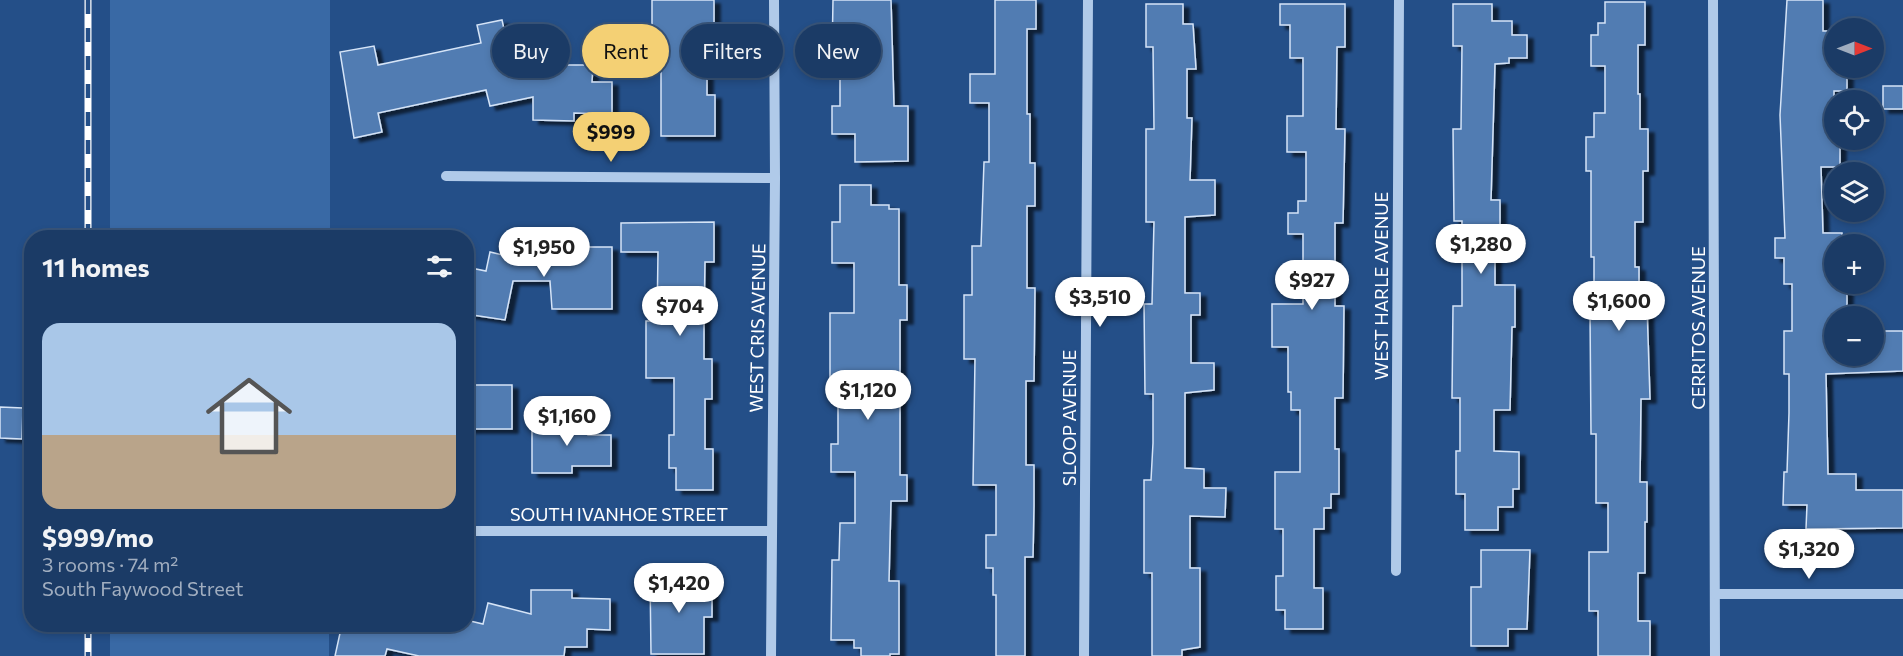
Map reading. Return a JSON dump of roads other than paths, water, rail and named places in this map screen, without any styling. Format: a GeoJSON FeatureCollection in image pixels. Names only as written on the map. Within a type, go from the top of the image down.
{"type":"FeatureCollection","features":[{"type":"Feature","properties":{"kind":"street","name":"WEST CRIS AVENUE"},"geometry":{"type":"LineString","coordinates":[[771,656],[776,178],[774,0]]}},
{"type":"Feature","properties":{"kind":"street","name":"SLOOP AVENUE"},"geometry":{"type":"LineString","coordinates":[[1084,656],[1088,0]]}},
{"type":"Feature","properties":{"kind":"street","name":"WEST HARLE AVENUE"},"geometry":{"type":"LineString","coordinates":[[1396,571],[1399,0]]}},
{"type":"Feature","properties":{"kind":"street","name":"CERRITOS AVENUE"},"geometry":{"type":"LineString","coordinates":[[1713,0],[1715,656]]}},
{"type":"Feature","properties":{"kind":"street"},"geometry":{"type":"LineString","coordinates":[[446,176],[776,178]]}},
{"type":"Feature","properties":{"kind":"street","name":"SOUTH IVANHOE STREET"},"geometry":{"type":"LineString","coordinates":[[474,531],[772,531]]}},
{"type":"Feature","properties":{"kind":"street"},"geometry":{"type":"LineString","coordinates":[[1716,594],[1903,594]]}},
{"type":"Feature","properties":{"kind":"railway"},"geometry":{"type":"LineString","coordinates":[[88,0],[88,230]]}},
{"type":"Feature","properties":{"kind":"railway"},"geometry":{"type":"LineString","coordinates":[[88,632],[88,656]]}}]}
